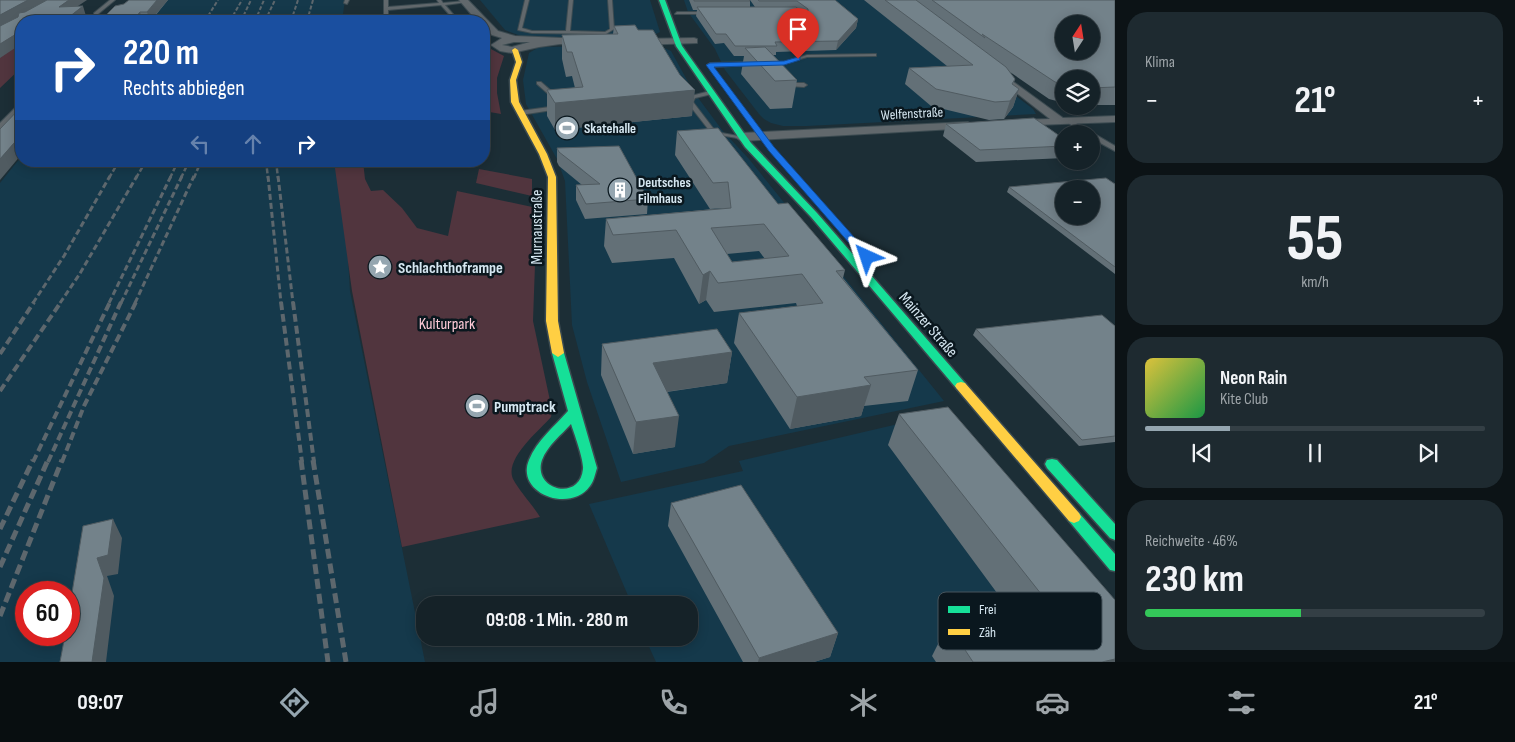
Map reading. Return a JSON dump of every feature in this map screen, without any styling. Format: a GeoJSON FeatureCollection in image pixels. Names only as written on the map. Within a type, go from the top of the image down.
{"type":"FeatureCollection","features":[{"type":"Feature","properties":{"kind":"main road","name":"Mainzer Straße"},"geometry":{"type":"LineString","coordinates":[[662,0],[680,46],[742,138],[814,215],[1115,565]]}},
{"type":"Feature","properties":{"kind":"main road"},"geometry":{"type":"LineString","coordinates":[[674,6],[706,60]]}},
{"type":"Feature","properties":{"kind":"main road","name":"Murnaustraße"},"geometry":{"type":"LineString","coordinates":[[514,44],[519,62],[513,80],[512,90],[515,102],[543,154],[552,177],[552,321],[554,340],[590,468],[590,481],[580,491],[556,494],[537,483],[534,474],[534,464],[539,455],[574,412]]}},
{"type":"Feature","properties":{"kind":"main road"},"geometry":{"type":"LineString","coordinates":[[759,131],[772,149]]}},
{"type":"Feature","properties":{"kind":"main road"},"geometry":{"type":"LineString","coordinates":[[821,206],[834,220]]}},
{"type":"Feature","properties":{"kind":"main road"},"geometry":{"type":"LineString","coordinates":[[1042,453],[1115,534]]}},
{"type":"Feature","properties":{"kind":"street"},"geometry":{"type":"LineString","coordinates":[[464,1],[477,15]]}},
{"type":"Feature","properties":{"kind":"street"},"geometry":{"type":"LineString","coordinates":[[490,29],[498,37],[496,45],[499,48],[526,43],[612,42]]}},
{"type":"Feature","properties":{"kind":"street"},"geometry":{"type":"LineString","coordinates":[[631,42],[680,46],[706,60]]}},
{"type":"Feature","properties":{"kind":"street"},"geometry":{"type":"LineString","coordinates":[[988,66],[1065,121]]}},
{"type":"Feature","properties":{"kind":"street"},"geometry":{"type":"LineString","coordinates":[[1005,124],[1115,119]]}},
{"type":"Feature","properties":{"kind":"street","name":"Welfenstraße"},"geometry":{"type":"LineString","coordinates":[[742,138],[759,131],[977,125]]}},
{"type":"Feature","properties":{"kind":"lane"},"geometry":{"type":"LineString","coordinates":[[96,15],[113,0]]}},
{"type":"Feature","properties":{"kind":"lane"},"geometry":{"type":"LineString","coordinates":[[386,0],[386,15]]}},
{"type":"Feature","properties":{"kind":"lane"},"geometry":{"type":"LineString","coordinates":[[527,0],[520,29],[532,32],[568,33],[606,33],[612,29],[610,0]]}},
{"type":"Feature","properties":{"kind":"lane"},"geometry":{"type":"LineString","coordinates":[[568,33],[571,0]]}},
{"type":"Feature","properties":{"kind":"lane"},"geometry":{"type":"LineString","coordinates":[[385,9],[464,1]]}},
{"type":"Feature","properties":{"kind":"lane"},"geometry":{"type":"LineString","coordinates":[[440,2],[452,15]]}},
{"type":"Feature","properties":{"kind":"lane"},"geometry":{"type":"LineString","coordinates":[[674,6],[717,13]]}},
{"type":"Feature","properties":{"kind":"lane"},"geometry":{"type":"LineString","coordinates":[[804,85],[791,85],[772,69],[807,56],[874,55]]}},
{"type":"Feature","properties":{"kind":"lane"},"geometry":{"type":"LineString","coordinates":[[706,60],[760,67]]}},
{"type":"Feature","properties":{"kind":"lane"},"geometry":{"type":"LineString","coordinates":[[520,113],[559,108],[562,104],[539,83]]}},
{"type":"Feature","properties":{"kind":"lane"},"geometry":{"type":"LineString","coordinates":[[710,93],[693,97],[690,102],[714,133],[742,138]]}},
{"type":"Feature","properties":{"kind":"lane"},"geometry":{"type":"LineString","coordinates":[[0,127],[15,111]]}},
{"type":"Feature","properties":{"kind":"lane"},"geometry":{"type":"LineString","coordinates":[[1065,121],[1073,125]]}},
{"type":"Feature","properties":{"kind":"lane"},"geometry":{"type":"LineString","coordinates":[[1100,140],[1115,149]]}},
{"type":"Feature","properties":{"kind":"shaded area"},"geometry":{"type":"Polygon","coordinates":[[[167,0],[345,0],[343,15],[153,15],[167,0]]]}},
{"type":"Feature","properties":{"kind":"shaded area"},"geometry":{"type":"Polygon","coordinates":[[[480,0],[650,0],[660,32],[652,36],[539,38],[521,36],[505,30],[480,0]]]}},
{"type":"Feature","properties":{"kind":"shaded area"},"geometry":{"type":"Polygon","coordinates":[[[684,0],[891,0],[1033,109],[1036,114],[807,126],[783,126],[771,123],[759,114],[725,70],[715,49],[688,12],[684,0]]]}},
{"type":"Feature","properties":{"kind":"shaded area"},"geometry":{"type":"Polygon","coordinates":[[[651,45],[671,51],[693,91],[722,130],[749,159],[944,401],[729,446],[704,463],[621,482],[587,382],[572,325],[565,181],[557,159],[526,104],[523,80],[529,53],[539,47],[651,45]]]}},
{"type":"Feature","properties":{"kind":"shaded area"},"geometry":{"type":"Polygon","coordinates":[[[15,164],[15,167],[342,167],[350,291],[416,617],[416,646],[422,646],[425,662],[0,662],[0,183],[15,164]]]}},
{"type":"Feature","properties":{"kind":"shaded area"},"geometry":{"type":"Polygon","coordinates":[[[911,421],[1056,592],[938,592],[938,650],[1102,650],[1102,647],[1115,662],[656,662],[649,646],[698,646],[698,596],[628,596],[589,504],[743,471],[739,461],[911,421]]]}},
{"type":"Feature","properties":{"kind":"green space"},"geometry":{"type":"Polygon","coordinates":[[[15,31],[15,74],[0,88],[0,40],[15,31]]]}},
{"type":"Feature","properties":{"kind":"green space"},"geometry":{"type":"Polygon","coordinates":[[[490,49],[504,56],[497,78],[497,93],[501,114],[490,112],[490,49]]]}},
{"type":"Feature","properties":{"kind":"green space","name":"Kulturpark"},"geometry":{"type":"Polygon","coordinates":[[[335,167],[364,167],[365,179],[371,191],[383,190],[402,208],[417,228],[448,236],[457,191],[537,208],[533,321],[552,410],[551,417],[531,437],[518,454],[513,463],[512,471],[516,484],[540,517],[402,547],[352,291],[335,167]]]}},
{"type":"Feature","properties":{"kind":"green space"},"geometry":{"type":"Polygon","coordinates":[[[479,169],[532,179],[532,196],[476,183],[479,169]]]}},
{"type":"Feature","properties":{"kind":"building"},"geometry":{"type":"Polygon","coordinates":[[[0,0],[28,0],[0,15],[0,0]]]}},
{"type":"Feature","properties":{"kind":"building"},"geometry":{"type":"Polygon","coordinates":[[[47,0],[69,0],[59,7],[83,6],[72,15],[18,15],[19,13],[25,12],[47,0]]]}},
{"type":"Feature","properties":{"kind":"building"},"geometry":{"type":"Polygon","coordinates":[[[129,0],[157,0],[147,12],[140,12],[137,15],[106,15],[115,6],[124,4],[129,0]]]}},
{"type":"Feature","properties":{"kind":"building"},"geometry":{"type":"Polygon","coordinates":[[[749,0],[750,1],[694,1],[749,0]]]}},
{"type":"Feature","properties":{"kind":"building"},"geometry":{"type":"Polygon","coordinates":[[[758,0],[835,0],[858,19],[838,41],[775,42],[777,46],[735,46],[726,34],[716,34],[697,7],[796,7],[803,13],[808,11],[797,1],[758,0]]]}},
{"type":"Feature","properties":{"kind":"building"},"geometry":{"type":"Polygon","coordinates":[[[885,0],[916,0],[1006,67],[1015,79],[1012,84],[1019,89],[1010,101],[995,102],[936,89],[909,68],[973,65],[885,0]]]}},
{"type":"Feature","properties":{"kind":"building"},"geometry":{"type":"Polygon","coordinates":[[[932,0],[1115,0],[1115,87],[1100,88],[1100,70],[1055,70],[1055,82],[982,34],[985,38],[932,0]]]}},
{"type":"Feature","properties":{"kind":"building"},"geometry":{"type":"Polygon","coordinates":[[[15,18],[15,35],[0,44],[0,26],[15,18]]]}},
{"type":"Feature","properties":{"kind":"building"},"geometry":{"type":"Polygon","coordinates":[[[635,25],[638,30],[653,30],[680,75],[695,90],[555,103],[547,90],[583,87],[572,52],[567,52],[562,35],[618,34],[614,26],[635,25]]]}},
{"type":"Feature","properties":{"kind":"building"},"geometry":{"type":"Polygon","coordinates":[[[765,47],[797,80],[775,81],[745,48],[765,47]]]}},
{"type":"Feature","properties":{"kind":"building"},"geometry":{"type":"Polygon","coordinates":[[[15,113],[15,142],[0,159],[0,129],[15,113]]]}},
{"type":"Feature","properties":{"kind":"building"},"geometry":{"type":"Polygon","coordinates":[[[1034,118],[1055,133],[1055,146],[980,150],[946,124],[1034,118]]]}},
{"type":"Feature","properties":{"kind":"building"},"geometry":{"type":"Polygon","coordinates":[[[718,128],[778,204],[788,203],[845,270],[836,271],[918,370],[864,377],[871,385],[797,397],[739,313],[823,303],[802,274],[718,283],[710,271],[703,275],[676,230],[613,235],[606,219],[731,208],[728,182],[713,183],[677,131],[718,128]],[[764,224],[711,228],[732,262],[789,256],[764,224]]]}},
{"type":"Feature","properties":{"kind":"building"},"geometry":{"type":"Polygon","coordinates":[[[619,146],[648,199],[586,204],[576,185],[600,184],[559,152],[557,148],[619,146]]]}},
{"type":"Feature","properties":{"kind":"building"},"geometry":{"type":"Polygon","coordinates":[[[1106,178],[1115,184],[1115,267],[1059,225],[1100,225],[1100,180],[1084,180],[1106,178]]]}},
{"type":"Feature","properties":{"kind":"building"},"geometry":{"type":"Polygon","coordinates":[[[1055,183],[1055,222],[1009,187],[1055,183]]]}},
{"type":"Feature","properties":{"kind":"building"},"geometry":{"type":"Polygon","coordinates":[[[1102,315],[1115,326],[1115,436],[1082,440],[976,329],[1102,315]]]}},
{"type":"Feature","properties":{"kind":"building"},"geometry":{"type":"Polygon","coordinates":[[[717,329],[732,352],[653,363],[679,416],[636,422],[602,344],[717,329]]]}},
{"type":"Feature","properties":{"kind":"building"},"geometry":{"type":"Polygon","coordinates":[[[948,407],[1115,600],[1115,659],[1102,662],[973,662],[965,650],[1102,650],[1102,592],[1040,592],[899,414],[948,407]]]}},
{"type":"Feature","properties":{"kind":"building"},"geometry":{"type":"Polygon","coordinates":[[[741,485],[838,633],[759,658],[671,503],[741,485]]]}},
{"type":"Feature","properties":{"kind":"building"},"geometry":{"type":"Polygon","coordinates":[[[113,519],[108,555],[97,558],[104,578],[92,662],[60,662],[63,646],[80,646],[80,581],[74,581],[83,526],[113,519]]]}},
{"type":"Feature","properties":{"kind":"railway"},"geometry":{"type":"LineString","coordinates":[[209,15],[218,0]]}},
{"type":"Feature","properties":{"kind":"railway"},"geometry":{"type":"LineString","coordinates":[[233,15],[242,0]]}},
{"type":"Feature","properties":{"kind":"railway"},"geometry":{"type":"LineString","coordinates":[[244,15],[251,0]]}},
{"type":"Feature","properties":{"kind":"railway"},"geometry":{"type":"LineString","coordinates":[[258,15],[264,0]]}},
{"type":"Feature","properties":{"kind":"railway"},"geometry":{"type":"LineString","coordinates":[[268,15],[275,0]]}},
{"type":"Feature","properties":{"kind":"railway"},"geometry":{"type":"LineString","coordinates":[[293,15],[298,0]]}},
{"type":"Feature","properties":{"kind":"railway"},"geometry":{"type":"LineString","coordinates":[[309,15],[313,0]]}},
{"type":"Feature","properties":{"kind":"railway"},"geometry":{"type":"LineString","coordinates":[[109,178],[115,167]]}},
{"type":"Feature","properties":{"kind":"railway"},"geometry":{"type":"LineString","coordinates":[[136,178],[142,167]]}},
{"type":"Feature","properties":{"kind":"railway"},"geometry":{"type":"LineString","coordinates":[[170,178],[175,167]]}},
{"type":"Feature","properties":{"kind":"railway"},"geometry":{"type":"LineString","coordinates":[[181,178],[186,167]]}},
{"type":"Feature","properties":{"kind":"railway"},"geometry":{"type":"LineString","coordinates":[[194,178],[199,167]]}},
{"type":"Feature","properties":{"kind":"railway"},"geometry":{"type":"LineString","coordinates":[[267,167],[268,178]]}},
{"type":"Feature","properties":{"kind":"railway"},"geometry":{"type":"LineString","coordinates":[[277,167],[278,178]]}},
{"type":"Feature","properties":{"kind":"railway"},"geometry":{"type":"LineString","coordinates":[[33,303],[64,256],[110,176]]}},
{"type":"Feature","properties":{"kind":"railway"},"geometry":{"type":"LineString","coordinates":[[60,303],[79,275],[137,176]]}},
{"type":"Feature","properties":{"kind":"railway"},"geometry":{"type":"LineString","coordinates":[[109,303],[171,176]]}},
{"type":"Feature","properties":{"kind":"railway"},"geometry":{"type":"LineString","coordinates":[[121,303],[182,176]]}},
{"type":"Feature","properties":{"kind":"railway"},"geometry":{"type":"LineString","coordinates":[[135,303],[194,176]]}},
{"type":"Feature","properties":{"kind":"railway"},"geometry":{"type":"LineString","coordinates":[[268,176],[281,303]]}},
{"type":"Feature","properties":{"kind":"railway"},"geometry":{"type":"LineString","coordinates":[[278,176],[293,303]]}},
{"type":"Feature","properties":{"kind":"railway"},"geometry":{"type":"LineString","coordinates":[[0,354],[34,302]]}},
{"type":"Feature","properties":{"kind":"railway"},"geometry":{"type":"LineString","coordinates":[[0,391],[61,302]]}},
{"type":"Feature","properties":{"kind":"railway"},"geometry":{"type":"LineString","coordinates":[[33,462],[110,302]]}},
{"type":"Feature","properties":{"kind":"railway"},"geometry":{"type":"LineString","coordinates":[[48,462],[121,302]]}},
{"type":"Feature","properties":{"kind":"railway"},"geometry":{"type":"LineString","coordinates":[[62,462],[84,406],[136,302]]}},
{"type":"Feature","properties":{"kind":"railway"},"geometry":{"type":"LineString","coordinates":[[281,302],[302,462]]}},
{"type":"Feature","properties":{"kind":"railway"},"geometry":{"type":"LineString","coordinates":[[293,302],[314,462]]}},
{"type":"Feature","properties":{"kind":"railway"},"geometry":{"type":"LineString","coordinates":[[0,529],[33,460]]}},
{"type":"Feature","properties":{"kind":"railway"},"geometry":{"type":"LineString","coordinates":[[0,567],[48,460]]}},
{"type":"Feature","properties":{"kind":"railway"},"geometry":{"type":"LineString","coordinates":[[0,616],[62,460]]}},
{"type":"Feature","properties":{"kind":"railway"},"geometry":{"type":"LineString","coordinates":[[301,460],[328,662]]}},
{"type":"Feature","properties":{"kind":"railway"},"geometry":{"type":"LineString","coordinates":[[313,460],[346,662]]}},
{"type":"Feature","properties":{"kind":"traffic: fast"},"geometry":{"type":"LineString","coordinates":[[662,0],[679,46],[748,145],[814,215],[961,386]]}},
{"type":"Feature","properties":{"kind":"traffic: fast"},"geometry":{"type":"LineString","coordinates":[[558,353],[590,468],[585,483],[577,491],[566,495],[555,494],[545,489],[538,482],[534,472],[535,461],[538,454],[574,412]]}},
{"type":"Feature","properties":{"kind":"traffic: fast"},"geometry":{"type":"LineString","coordinates":[[1052,464],[1115,534]]}},
{"type":"Feature","properties":{"kind":"traffic: fast"},"geometry":{"type":"LineString","coordinates":[[1074,517],[1115,565]]}},
{"type":"Feature","properties":{"kind":"traffic: slow"},"geometry":{"type":"LineString","coordinates":[[515,50],[519,62],[513,80],[515,102],[543,154],[552,177],[552,321],[558,353]]}},
{"type":"Feature","properties":{"kind":"traffic: slow"},"geometry":{"type":"LineString","coordinates":[[961,386],[1074,517]]}},
{"type":"Feature","properties":{"kind":"place","name":"Skatehalle"},"geometry":{"type":"Point","coordinates":[567,128]}},
{"type":"Feature","properties":{"kind":"place","name":"Deutsches Filmhaus"},"geometry":{"type":"Point","coordinates":[620,190]}},
{"type":"Feature","properties":{"kind":"place","name":"Schlachthoframpe"},"geometry":{"type":"Point","coordinates":[380,267]}},
{"type":"Feature","properties":{"kind":"place","name":"Pumptrack"},"geometry":{"type":"Point","coordinates":[477,406]}},
{"type":"Feature","properties":{"kind":"route"},"geometry":{"type":"LineString","coordinates":[[798,59],[784,63],[710,65],[772,149],[867,257]]}}]}
